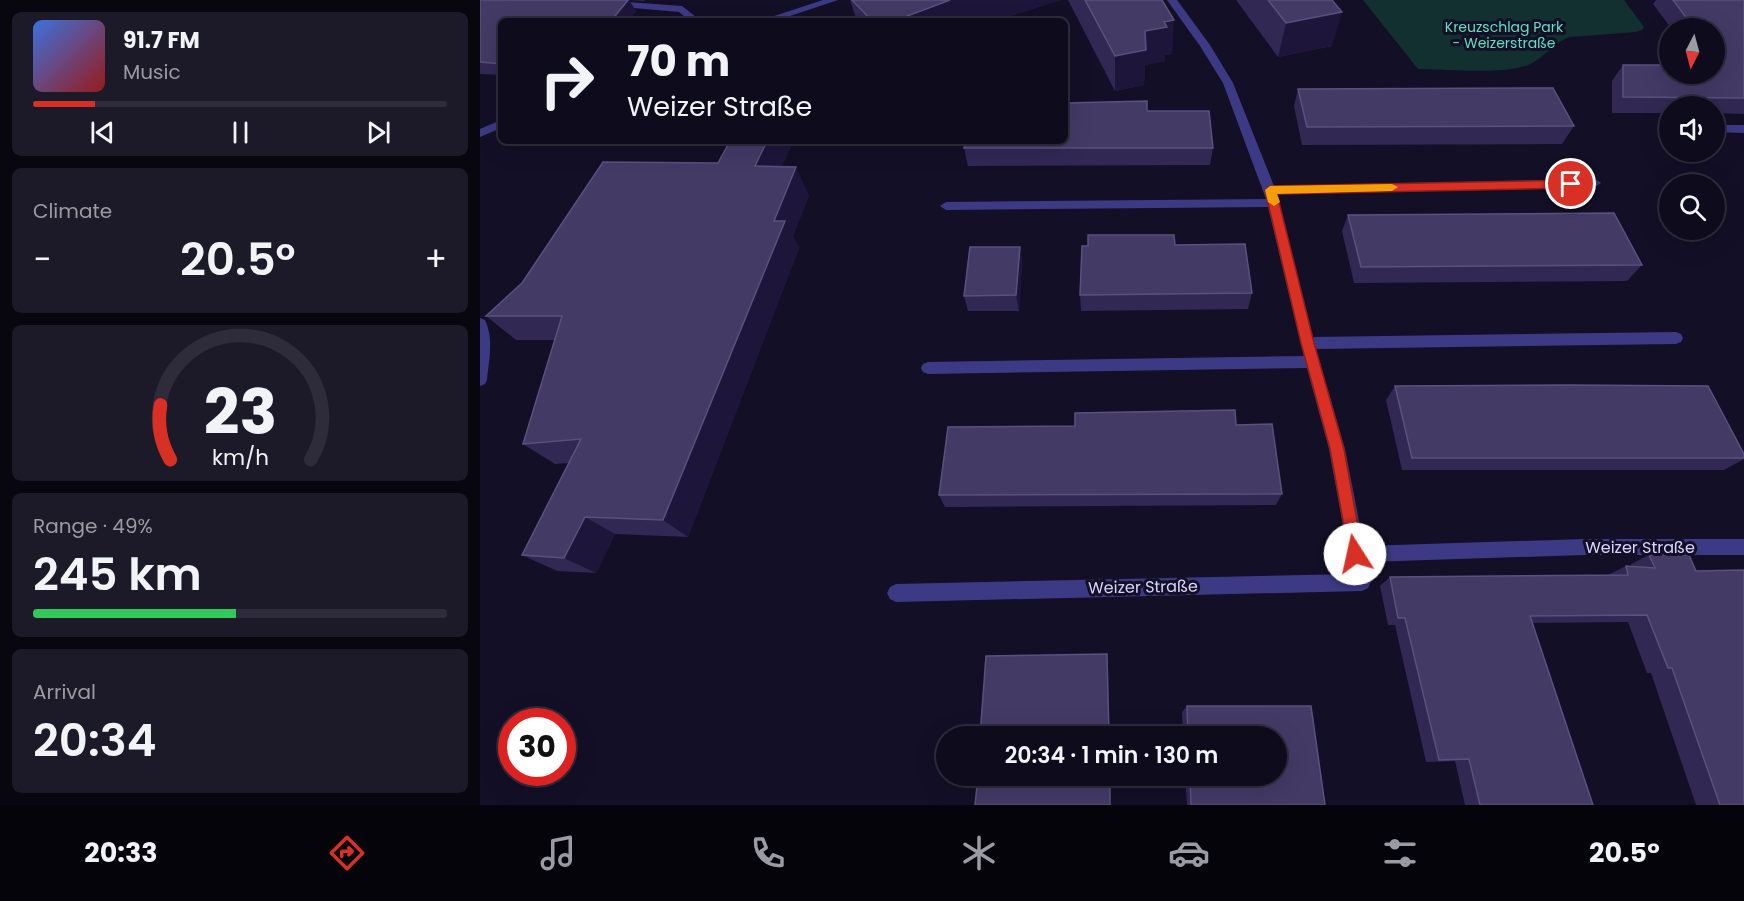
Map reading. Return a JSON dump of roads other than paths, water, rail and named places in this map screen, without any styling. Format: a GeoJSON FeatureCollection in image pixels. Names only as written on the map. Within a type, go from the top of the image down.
{"type":"FeatureCollection","features":[{"type":"Feature","properties":{"kind":"street"},"geometry":{"type":"LineString","coordinates":[[774,18],[833,0]]}},
{"type":"Feature","properties":{"kind":"street","name":"Weizer Straße"},"geometry":{"type":"LineString","coordinates":[[896,593],[1362,582],[1337,449],[1307,343],[1272,196],[1228,84],[1205,45],[1172,0]]}},
{"type":"Feature","properties":{"kind":"street"},"geometry":{"type":"LineString","coordinates":[[602,4],[682,9],[692,18]]}},
{"type":"Feature","properties":{"kind":"street"},"geometry":{"type":"LineString","coordinates":[[480,133],[498,125]]}},
{"type":"Feature","properties":{"kind":"street"},"geometry":{"type":"LineString","coordinates":[[1725,129],[1744,129]]}},
{"type":"Feature","properties":{"kind":"street"},"geometry":{"type":"LineString","coordinates":[[946,206],[1594,183]]}},
{"type":"Feature","properties":{"kind":"street"},"geometry":{"type":"LineString","coordinates":[[480,324],[484,341],[480,380]]}},
{"type":"Feature","properties":{"kind":"street"},"geometry":{"type":"LineString","coordinates":[[1307,343],[1676,338]]}},
{"type":"Feature","properties":{"kind":"street"},"geometry":{"type":"LineString","coordinates":[[928,368],[1313,362]]}},
{"type":"Feature","properties":{"kind":"street","name":"Weizer Straße"},"geometry":{"type":"LineString","coordinates":[[1355,554],[1584,547],[1744,547]]}},
{"type":"Feature","properties":{"kind":"park label","name":"Kreuzschlag Park - Weizerstraße"},"geometry":{"type":"Point","coordinates":[1504,35]}}]}
